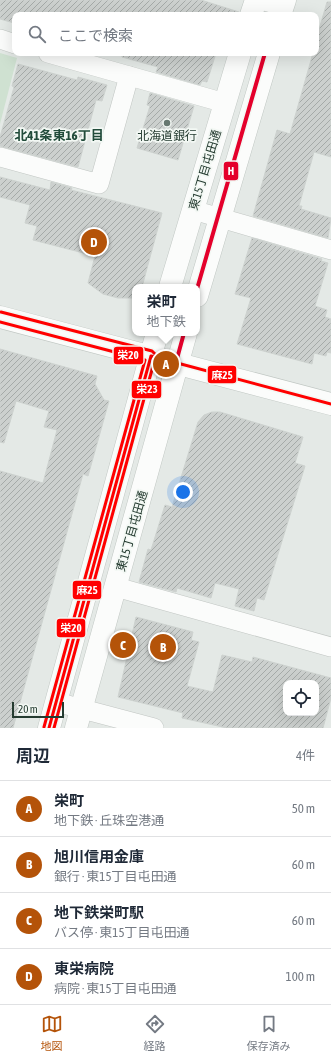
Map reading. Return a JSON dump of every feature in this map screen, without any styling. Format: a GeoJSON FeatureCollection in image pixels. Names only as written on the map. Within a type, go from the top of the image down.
{"type":"FeatureCollection","features":[{"type":"Feature","properties":{"kind":"street"},"geometry":{"type":"LineString","coordinates":[[252,12],[256,0]]}},
{"type":"Feature","properties":{"kind":"street"},"geometry":{"type":"LineString","coordinates":[[261,0],[283,7]]}},
{"type":"Feature","properties":{"kind":"street"},"geometry":{"type":"LineString","coordinates":[[0,39],[12,43]]}},
{"type":"Feature","properties":{"kind":"street"},"geometry":{"type":"LineString","coordinates":[[58,56],[225,103]]}},
{"type":"Feature","properties":{"kind":"street","name":"東15丁目屯田通"},"geometry":{"type":"LineString","coordinates":[[171,284],[239,56]]}},
{"type":"Feature","properties":{"kind":"street"},"geometry":{"type":"LineString","coordinates":[[200,286],[268,56]]}},
{"type":"Feature","properties":{"kind":"street"},"geometry":{"type":"LineString","coordinates":[[0,157],[99,184],[128,76]]}},
{"type":"Feature","properties":{"kind":"street"},"geometry":{"type":"LineString","coordinates":[[194,210],[331,250]]}},
{"type":"Feature","properties":{"kind":"street"},"geometry":{"type":"LineString","coordinates":[[0,317],[331,404]]}},
{"type":"Feature","properties":{"kind":"street"},"geometry":{"type":"LineString","coordinates":[[48,728],[156,336]]}},
{"type":"Feature","properties":{"kind":"street","name":"東15丁目屯田通"},"geometry":{"type":"LineString","coordinates":[[79,718],[185,336]]}},
{"type":"Feature","properties":{"kind":"street"},"geometry":{"type":"LineString","coordinates":[[116,587],[331,646]]}},
{"type":"Feature","properties":{"kind":"street"},"geometry":{"type":"LineString","coordinates":[[56,702],[79,718],[154,728]]}},
{"type":"Feature","properties":{"kind":"green space"},"geometry":{"type":"Polygon","coordinates":[[[0,53],[17,58],[0,124],[0,53]]]}},
{"type":"Feature","properties":{"kind":"building"},"geometry":{"type":"Polygon","coordinates":[[[0,0],[201,0],[239,12],[12,12],[12,22],[0,19],[0,0]]]}},
{"type":"Feature","properties":{"kind":"building"},"geometry":{"type":"Polygon","coordinates":[[[327,2],[331,2],[331,157],[314,152],[299,206],[302,206],[301,209],[331,218],[328,238],[253,216],[277,130],[290,134],[312,56],[319,56],[319,30],[327,2]]]}},
{"type":"Feature","properties":{"kind":"building"},"geometry":{"type":"Polygon","coordinates":[[[215,56],[207,82],[202,81],[200,85],[156,72],[158,67],[122,57],[215,56]]]}},
{"type":"Feature","properties":{"kind":"building"},"geometry":{"type":"Polygon","coordinates":[[[18,64],[77,80],[78,77],[107,85],[102,101],[96,100],[78,167],[0,146],[0,137],[14,87],[12,86],[18,64]]]}},
{"type":"Feature","properties":{"kind":"building"},"geometry":{"type":"Polygon","coordinates":[[[150,93],[194,106],[178,160],[137,148],[150,106],[147,105],[150,93]]]}},
{"type":"Feature","properties":{"kind":"building"},"geometry":{"type":"Polygon","coordinates":[[[0,177],[50,190],[51,182],[72,188],[71,190],[162,213],[143,284],[132,284],[132,298],[118,298],[103,294],[88,283],[95,256],[33,240],[37,226],[25,223],[30,205],[0,197],[0,177]]]}},
{"type":"Feature","properties":{"kind":"building"},"geometry":{"type":"Polygon","coordinates":[[[252,238],[322,259],[321,261],[328,263],[315,306],[327,310],[325,317],[331,319],[331,353],[327,352],[326,356],[314,353],[312,364],[237,344],[251,298],[235,294],[252,238]]]}},
{"type":"Feature","properties":{"kind":"building"},"geometry":{"type":"Polygon","coordinates":[[[0,349],[97,376],[95,384],[104,400],[109,401],[88,476],[83,474],[13,728],[0,728],[0,471],[43,483],[57,430],[44,427],[49,411],[16,401],[4,443],[0,442],[0,349]]]}},
{"type":"Feature","properties":{"kind":"building"},"geometry":{"type":"Polygon","coordinates":[[[212,412],[220,412],[303,437],[295,463],[305,466],[264,600],[257,598],[254,611],[235,606],[239,589],[215,583],[211,598],[177,588],[176,592],[139,582],[148,549],[151,550],[165,505],[172,507],[198,422],[204,415],[212,412]]]}},
{"type":"Feature","properties":{"kind":"building"},"geometry":{"type":"Polygon","coordinates":[[[136,617],[193,632],[191,640],[199,642],[187,686],[213,692],[222,655],[252,662],[253,657],[331,678],[331,698],[323,728],[227,728],[182,718],[183,713],[118,697],[136,617]]]}},
{"type":"Feature","properties":{"kind":"transit line","name":"H"},"geometry":{"type":"LineString","coordinates":[[198,284],[264,56]]}},
{"type":"Feature","properties":{"kind":"transit line","name":"栄23"},"geometry":{"type":"LineString","coordinates":[[1,312],[152,351],[156,355],[54,728]]}},
{"type":"Feature","properties":{"kind":"transit line","name":"栄20"},"geometry":{"type":"LineString","coordinates":[[0,322],[145,360],[44,727]]}},
{"type":"Feature","properties":{"kind":"transit line","name":"H"},"geometry":{"type":"LineString","coordinates":[[175,366],[183,336]]}},
{"type":"Feature","properties":{"kind":"transit line","name":"麻25"},"geometry":{"type":"LineString","coordinates":[[49,728],[151,356],[331,404]]}},
{"type":"Feature","properties":{"kind":"place","name":"北海道銀行"},"geometry":{"type":"Point","coordinates":[167,123]}},
{"type":"Feature","properties":{"kind":"place","name":"東栄病院"},"geometry":{"type":"Point","coordinates":[94,242]}},
{"type":"Feature","properties":{"kind":"place","name":"栄町"},"geometry":{"type":"Point","coordinates":[166,364]}},
{"type":"Feature","properties":{"kind":"place","name":"地下鉄栄町駅"},"geometry":{"type":"Point","coordinates":[123,645]}},
{"type":"Feature","properties":{"kind":"place","name":"旭川信用金庫"},"geometry":{"type":"Point","coordinates":[163,647]}},
{"type":"Feature","properties":{"kind":"district","name":"北41条東16丁目"},"geometry":{"type":"Point","coordinates":[59,135]}}]}
